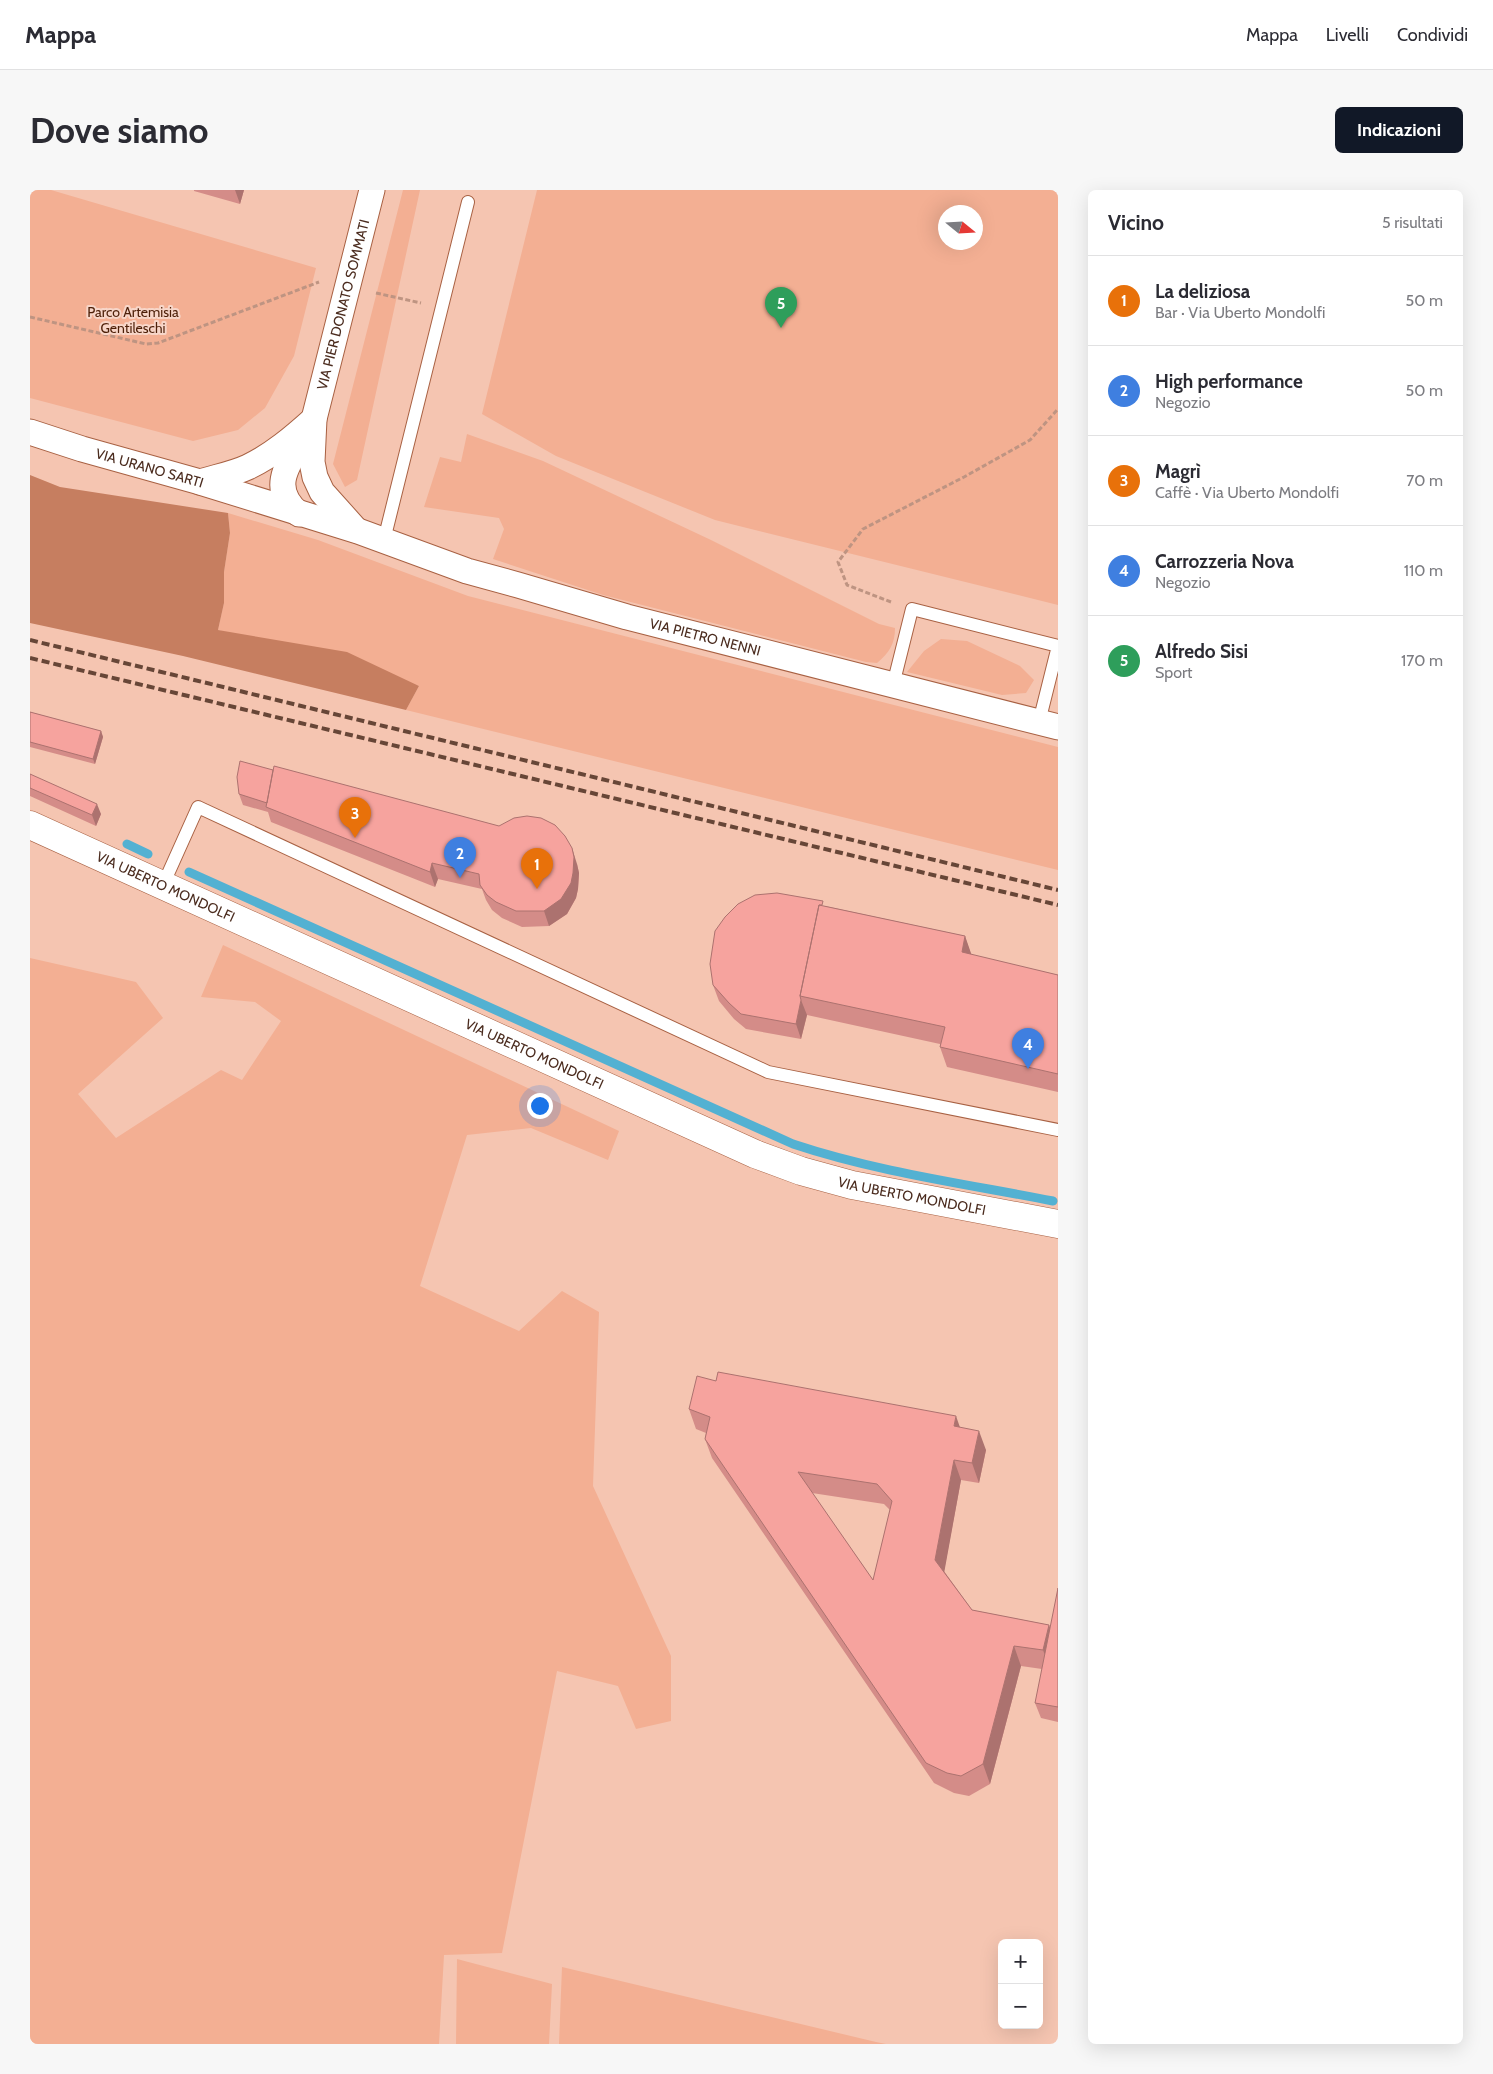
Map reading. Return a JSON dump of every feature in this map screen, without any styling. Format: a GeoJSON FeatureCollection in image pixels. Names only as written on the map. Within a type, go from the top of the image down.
{"type":"FeatureCollection","features":[{"type":"Feature","properties":{"kind":"main road","name":"VIA UBERTO MONDOLFI"},"geometry":{"type":"LineString","coordinates":[[30,825],[755,1154],[801,1171],[852,1185],[1058,1224]]}},
{"type":"Feature","properties":{"kind":"street","name":"VIA PIER DONATO SOMMATI"},"geometry":{"type":"LineString","coordinates":[[314,419],[372,190]]}},
{"type":"Feature","properties":{"kind":"street","name":"VIA URANO SARTI"},"geometry":{"type":"LineString","coordinates":[[30,432],[82,449],[200,482],[242,470],[258,462],[294,437],[314,419]]}},
{"type":"Feature","properties":{"kind":"street"},"geometry":{"type":"LineString","coordinates":[[298,514],[285,500],[282,480],[286,469],[314,419]]}},
{"type":"Feature","properties":{"kind":"street","name":"VIA PIETRO NENNI"},"geometry":{"type":"LineString","coordinates":[[314,419],[312,462],[316,481],[331,504],[358,531]]}},
{"type":"Feature","properties":{"kind":"street","name":"VIA PIETRO NENNI"},"geometry":{"type":"LineString","coordinates":[[200,482],[298,514],[358,531],[467,570],[618,614],[1049,724]]}},
{"type":"Feature","properties":{"kind":"lane"},"geometry":{"type":"LineString","coordinates":[[384,540],[468,202]]}},
{"type":"Feature","properties":{"kind":"lane"},"geometry":{"type":"LineString","coordinates":[[892,684],[912,609],[1058,646],[1049,724]]}},
{"type":"Feature","properties":{"kind":"lane"},"geometry":{"type":"LineString","coordinates":[[163,885],[198,807],[768,1072],[1058,1130]]}},
{"type":"Feature","properties":{"kind":"path"},"geometry":{"type":"LineString","coordinates":[[30,317],[146,344],[158,343],[318,282],[324,284]]}},
{"type":"Feature","properties":{"kind":"path"},"geometry":{"type":"LineString","coordinates":[[377,293],[402,298]]}},
{"type":"Feature","properties":{"kind":"path"},"geometry":{"type":"LineString","coordinates":[[912,609],[846,585],[838,562],[863,529],[956,482],[1030,440],[1058,409]]}},
{"type":"Feature","properties":{"kind":"green space","name":"Parco Artemisia Gentileschi"},"geometry":{"type":"Polygon","coordinates":[[[30,190],[51,190],[316,268],[294,356],[265,408],[238,430],[193,441],[30,398],[30,190]]]}},
{"type":"Feature","properties":{"kind":"green space"},"geometry":{"type":"Polygon","coordinates":[[[403,190],[420,190],[357,480],[345,487],[333,464],[403,190]]]}},
{"type":"Feature","properties":{"kind":"green space"},"geometry":{"type":"Polygon","coordinates":[[[537,190],[1058,190],[1058,605],[715,520],[556,456],[482,414],[537,190]]]}},
{"type":"Feature","properties":{"kind":"green space"},"geometry":{"type":"Polygon","coordinates":[[[467,434],[543,461],[711,540],[879,624],[895,628],[891,648],[877,663],[866,662],[603,595],[493,559],[504,529],[499,518],[424,507],[440,457],[461,462],[467,434]]]}},
{"type":"Feature","properties":{"kind":"green space"},"geometry":{"type":"Polygon","coordinates":[[[228,513],[318,540],[468,596],[1058,747],[1058,870],[406,710],[419,686],[218,630],[224,603],[224,572],[230,533],[228,513]]]}},
{"type":"Feature","properties":{"kind":"green space"},"geometry":{"type":"Polygon","coordinates":[[[941,639],[967,641],[1020,666],[1034,680],[1026,693],[1002,695],[907,672],[924,651],[941,639]]]}},
{"type":"Feature","properties":{"kind":"green space"},"geometry":{"type":"Polygon","coordinates":[[[223,945],[619,1131],[608,1160],[531,1128],[467,1135],[420,1286],[519,1331],[562,1291],[599,1312],[593,1486],[671,1656],[671,1721],[636,1729],[618,1686],[557,1671],[502,1953],[444,1955],[439,2044],[30,2044],[30,958],[136,982],[163,1018],[78,1094],[116,1138],[221,1070],[242,1080],[281,1021],[255,1002],[201,997],[223,945]]]}},
{"type":"Feature","properties":{"kind":"green space"},"geometry":{"type":"Polygon","coordinates":[[[457,1959],[552,1984],[549,2044],[456,2044],[457,1959]]]}},
{"type":"Feature","properties":{"kind":"green space"},"geometry":{"type":"Polygon","coordinates":[[[562,1967],[876,2042],[886,2044],[559,2044],[562,1967]]]}},
{"type":"Feature","properties":{"kind":"shaded area"},"geometry":{"type":"Polygon","coordinates":[[[30,475],[60,487],[228,513],[230,533],[224,572],[224,603],[218,630],[347,652],[419,686],[406,710],[183,656],[30,623],[30,475]]]}},
{"type":"Feature","properties":{"kind":"building"},"geometry":{"type":"Polygon","coordinates":[[[30,712],[101,731],[93,759],[30,742],[30,712]]]}},
{"type":"Feature","properties":{"kind":"building"},"geometry":{"type":"Polygon","coordinates":[[[240,761],[273,770],[267,803],[239,794],[237,777],[240,761]]]}},
{"type":"Feature","properties":{"kind":"building"},"geometry":{"type":"Polygon","coordinates":[[[274,766],[499,826],[514,818],[527,816],[541,818],[555,825],[565,836],[572,848],[574,857],[571,883],[561,899],[544,911],[516,911],[496,902],[487,895],[480,885],[479,874],[432,863],[430,872],[266,807],[274,766]]]}},
{"type":"Feature","properties":{"kind":"building"},"geometry":{"type":"Polygon","coordinates":[[[30,774],[97,804],[92,815],[30,788],[30,774]]]}},
{"type":"Feature","properties":{"kind":"building"},"geometry":{"type":"Polygon","coordinates":[[[777,893],[823,901],[822,905],[819,905],[796,1024],[741,1014],[713,985],[710,964],[715,931],[738,904],[755,895],[777,893]]]}},
{"type":"Feature","properties":{"kind":"building"},"geometry":{"type":"Polygon","coordinates":[[[819,905],[965,936],[962,952],[1058,975],[1058,1074],[940,1047],[945,1027],[800,996],[819,905]]]}},
{"type":"Feature","properties":{"kind":"building"},"geometry":{"type":"Polygon","coordinates":[[[718,1372],[956,1416],[954,1426],[979,1431],[972,1463],[954,1460],[935,1560],[972,1610],[1049,1625],[1043,1650],[1014,1646],[983,1764],[961,1776],[947,1773],[926,1763],[705,1439],[710,1417],[689,1409],[697,1376],[716,1381],[718,1372]],[[798,1472],[873,1580],[892,1501],[877,1484],[798,1472]]]}},
{"type":"Feature","properties":{"kind":"building"},"geometry":{"type":"Polygon","coordinates":[[[1058,1588],[1058,1707],[1035,1703],[1058,1588]]]}},
{"type":"Feature","properties":{"kind":"waterway"},"geometry":{"type":"LineString","coordinates":[[127,844],[148,854]]}},
{"type":"Feature","properties":{"kind":"waterway"},"geometry":{"type":"LineString","coordinates":[[189,872],[793,1144],[889,1170],[1053,1201]]}},
{"type":"Feature","properties":{"kind":"railway"},"geometry":{"type":"LineString","coordinates":[[30,640],[1058,890]]}},
{"type":"Feature","properties":{"kind":"railway"},"geometry":{"type":"LineString","coordinates":[[30,658],[1058,905]]}},
{"type":"Feature","properties":{"kind":"place","name":"Alfredo Sisi"},"geometry":{"type":"Point","coordinates":[781,328]}},
{"type":"Feature","properties":{"kind":"place","name":"Magrì"},"geometry":{"type":"Point","coordinates":[355,838]}},
{"type":"Feature","properties":{"kind":"place","name":"High performance"},"geometry":{"type":"Point","coordinates":[460,878]}},
{"type":"Feature","properties":{"kind":"place","name":"La deliziosa"},"geometry":{"type":"Point","coordinates":[537,889]}},
{"type":"Feature","properties":{"kind":"place","name":"Carrozzeria Nova"},"geometry":{"type":"Point","coordinates":[1028,1069]}}]}
